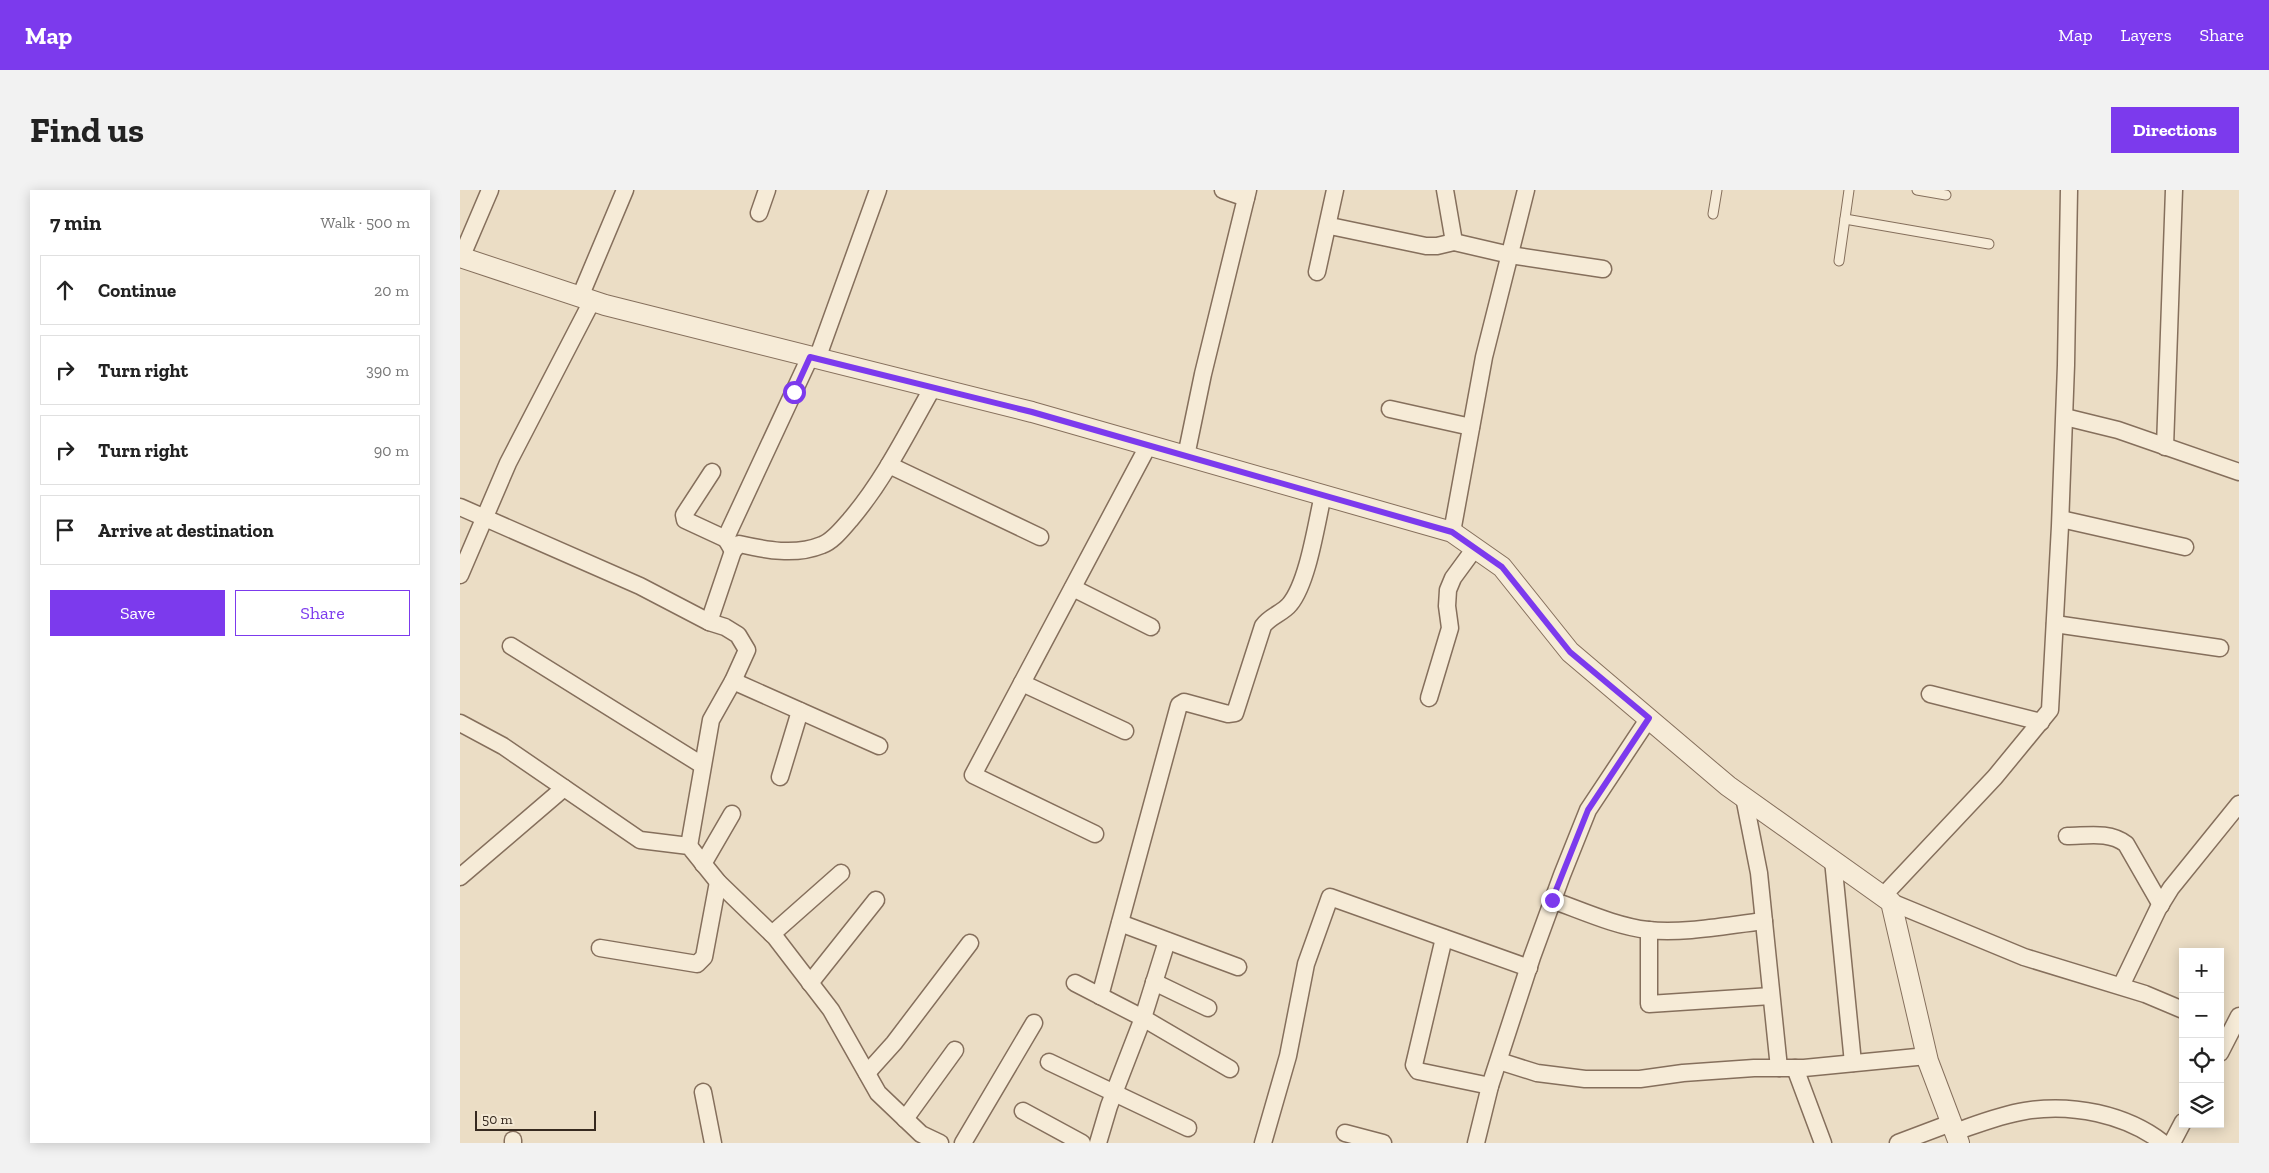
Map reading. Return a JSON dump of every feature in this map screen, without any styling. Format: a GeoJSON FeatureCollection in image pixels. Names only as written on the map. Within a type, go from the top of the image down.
{"type":"FeatureCollection","features":[{"type":"Feature","properties":{"kind":"street"},"geometry":{"type":"LineString","coordinates":[[490,190],[461,258],[586,299],[1032,412],[1452,532],[1502,567],[1570,652],[1744,796],[1887,899],[2024,957],[2121,986],[2179,1008]]}},
{"type":"Feature","properties":{"kind":"street"},"geometry":{"type":"LineString","coordinates":[[460,575],[508,463],[586,299],[625,190]]}},
{"type":"Feature","properties":{"kind":"street"},"geometry":{"type":"LineString","coordinates":[[759,213],[767,190]]}},
{"type":"Feature","properties":{"kind":"street"},"geometry":{"type":"LineString","coordinates":[[709,622],[730,545],[814,358],[878,190]]}},
{"type":"Feature","properties":{"kind":"street"},"geometry":{"type":"LineString","coordinates":[[1186,456],[1203,374],[1247,194],[1222,190]]}},
{"type":"Feature","properties":{"kind":"street"},"geometry":{"type":"LineString","coordinates":[[1317,272],[1335,190]]}},
{"type":"Feature","properties":{"kind":"street"},"geometry":{"type":"LineString","coordinates":[[1445,190],[1454,242]]}},
{"type":"Feature","properties":{"kind":"street"},"geometry":{"type":"LineString","coordinates":[[1452,532],[1484,357],[1526,190]]}},
{"type":"Feature","properties":{"kind":"street"},"geometry":{"type":"LineString","coordinates":[[1887,899],[1995,778],[2050,710],[2065,417],[2069,190]]}},
{"type":"Feature","properties":{"kind":"street"},"geometry":{"type":"LineString","coordinates":[[2165,447],[2174,190]]}},
{"type":"Feature","properties":{"kind":"street"},"geometry":{"type":"LineString","coordinates":[[1335,227],[1426,246],[1454,242],[1510,255],[1603,269]]}},
{"type":"Feature","properties":{"kind":"street"},"geometry":{"type":"LineString","coordinates":[[712,472],[684,515],[685,520],[730,545],[739,544],[770,551],[804,551],[823,545],[838,534],[877,487],[932,387]]}},
{"type":"Feature","properties":{"kind":"street"},"geometry":{"type":"LineString","coordinates":[[1390,409],[1471,427]]}},
{"type":"Feature","properties":{"kind":"street"},"geometry":{"type":"LineString","coordinates":[[2065,417],[2118,430],[2239,472]]}},
{"type":"Feature","properties":{"kind":"street"},"geometry":{"type":"LineString","coordinates":[[1096,834],[973,774],[1148,446]]}},
{"type":"Feature","properties":{"kind":"street"},"geometry":{"type":"LineString","coordinates":[[889,465],[1040,537]]}},
{"type":"Feature","properties":{"kind":"street"},"geometry":{"type":"LineString","coordinates":[[1100,996],[1179,705],[1184,702],[1228,714],[1235,714],[1263,626],[1269,618],[1288,606],[1300,590],[1323,495]]}},
{"type":"Feature","properties":{"kind":"street"},"geometry":{"type":"LineString","coordinates":[[460,507],[640,586],[709,622],[725,627],[738,635],[746,646],[747,650],[733,681],[711,720],[689,846]]}},
{"type":"Feature","properties":{"kind":"street"},"geometry":{"type":"LineString","coordinates":[[2061,519],[2185,547]]}},
{"type":"Feature","properties":{"kind":"street"},"geometry":{"type":"LineString","coordinates":[[1429,698],[1450,628],[1447,606],[1448,590],[1453,578],[1475,548]]}},
{"type":"Feature","properties":{"kind":"street"},"geometry":{"type":"LineString","coordinates":[[1073,588],[1151,627]]}},
{"type":"Feature","properties":{"kind":"street"},"geometry":{"type":"LineString","coordinates":[[2055,624],[2220,648]]}},
{"type":"Feature","properties":{"kind":"street"},"geometry":{"type":"LineString","coordinates":[[511,646],[702,765]]}},
{"type":"Feature","properties":{"kind":"street"},"geometry":{"type":"LineString","coordinates":[[733,681],[879,746]]}},
{"type":"Feature","properties":{"kind":"street"},"geometry":{"type":"LineString","coordinates":[[1022,683],[1125,731]]}},
{"type":"Feature","properties":{"kind":"street"},"geometry":{"type":"LineString","coordinates":[[1930,694],[2041,722]]}},
{"type":"Feature","properties":{"kind":"street"},"geometry":{"type":"LineString","coordinates":[[780,777],[800,711]]}},
{"type":"Feature","properties":{"kind":"street"},"geometry":{"type":"LineString","coordinates":[[1476,1143],[1490,1086],[1529,968],[1552,900],[1588,810],[1649,718]]}},
{"type":"Feature","properties":{"kind":"street"},"geometry":{"type":"LineString","coordinates":[[460,723],[503,746],[640,840],[689,846],[718,882],[772,934],[831,1010],[878,1093],[921,1134],[940,1143]]}},
{"type":"Feature","properties":{"kind":"street"},"geometry":{"type":"LineString","coordinates":[[460,877],[466,860],[564,788]]}},
{"type":"Feature","properties":{"kind":"street"},"geometry":{"type":"LineString","coordinates":[[1744,796],[1759,873],[1779,1068]]}},
{"type":"Feature","properties":{"kind":"street"},"geometry":{"type":"LineString","coordinates":[[2121,986],[2171,888],[2239,804]]}},
{"type":"Feature","properties":{"kind":"street"},"geometry":{"type":"LineString","coordinates":[[703,864],[732,814]]}},
{"type":"Feature","properties":{"kind":"street"},"geometry":{"type":"LineString","coordinates":[[2067,836],[2109,835],[2118,838],[2126,844],[2161,905]]}},
{"type":"Feature","properties":{"kind":"street"},"geometry":{"type":"LineString","coordinates":[[1833,860],[1853,1063]]}},
{"type":"Feature","properties":{"kind":"street"},"geometry":{"type":"LineString","coordinates":[[772,934],[841,872]]}},
{"type":"Feature","properties":{"kind":"street"},"geometry":{"type":"LineString","coordinates":[[600,948],[697,964],[704,957],[718,882]]}},
{"type":"Feature","properties":{"kind":"street"},"geometry":{"type":"LineString","coordinates":[[1262,1143],[1288,1056],[1306,964],[1330,897],[1529,968]]}},
{"type":"Feature","properties":{"kind":"street"},"geometry":{"type":"LineString","coordinates":[[1887,899],[1927,1056],[1955,1133]]}},
{"type":"Feature","properties":{"kind":"street"},"geometry":{"type":"LineString","coordinates":[[810,983],[876,900]]}},
{"type":"Feature","properties":{"kind":"street"},"geometry":{"type":"LineString","coordinates":[[1552,900],[1610,921],[1649,930],[1683,929],[1764,921]]}},
{"type":"Feature","properties":{"kind":"street"},"geometry":{"type":"LineString","coordinates":[[1120,922],[1238,967]]}},
{"type":"Feature","properties":{"kind":"street"},"geometry":{"type":"LineString","coordinates":[[1649,930],[1649,1004],[1771,996]]}},
{"type":"Feature","properties":{"kind":"street"},"geometry":{"type":"LineString","coordinates":[[1444,938],[1414,1065],[1418,1071],[1490,1086]]}},
{"type":"Feature","properties":{"kind":"street"},"geometry":{"type":"LineString","coordinates":[[1098,1143],[1114,1094],[1143,1018],[1167,941]]}},
{"type":"Feature","properties":{"kind":"street"},"geometry":{"type":"LineString","coordinates":[[867,1073],[894,1043],[970,943]]}},
{"type":"Feature","properties":{"kind":"street"},"geometry":{"type":"LineString","coordinates":[[1154,982],[1208,1008]]}},
{"type":"Feature","properties":{"kind":"street"},"geometry":{"type":"LineString","coordinates":[[1076,983],[1143,1018],[1230,1069]]}},
{"type":"Feature","properties":{"kind":"street"},"geometry":{"type":"LineString","coordinates":[[963,1143],[1034,1023]]}},
{"type":"Feature","properties":{"kind":"street"},"geometry":{"type":"LineString","coordinates":[[2224,1045],[2233,1027]]}},
{"type":"Feature","properties":{"kind":"street"},"geometry":{"type":"LineString","coordinates":[[905,1119],[955,1050]]}},
{"type":"Feature","properties":{"kind":"street"},"geometry":{"type":"LineString","coordinates":[[1499,1061],[1537,1073],[1585,1080],[1640,1079],[1683,1073],[1795,1068],[1927,1056]]}},
{"type":"Feature","properties":{"kind":"street"},"geometry":{"type":"LineString","coordinates":[[1049,1062],[1188,1128]]}},
{"type":"Feature","properties":{"kind":"street"},"geometry":{"type":"LineString","coordinates":[[1795,1068],[1823,1143]]}},
{"type":"Feature","properties":{"kind":"street"},"geometry":{"type":"LineString","coordinates":[[703,1092],[713,1143]]}},
{"type":"Feature","properties":{"kind":"street"},"geometry":{"type":"LineString","coordinates":[[1898,1143],[1955,1133],[1994,1118],[2026,1110],[2053,1109],[2106,1115],[2133,1123],[2163,1143]]}},
{"type":"Feature","properties":{"kind":"street"},"geometry":{"type":"LineString","coordinates":[[1023,1111],[1082,1143]]}},
{"type":"Feature","properties":{"kind":"street"},"geometry":{"type":"LineString","coordinates":[[2172,1143],[2180,1128]]}},
{"type":"Feature","properties":{"kind":"street"},"geometry":{"type":"LineString","coordinates":[[1345,1133],[1383,1143]]}},
{"type":"Feature","properties":{"kind":"lane"},"geometry":{"type":"LineString","coordinates":[[1713,214],[1717,190]]}},
{"type":"Feature","properties":{"kind":"lane"},"geometry":{"type":"LineString","coordinates":[[1839,262],[1849,190]]}},
{"type":"Feature","properties":{"kind":"lane"},"geometry":{"type":"LineString","coordinates":[[1917,190],[1946,195]]}},
{"type":"Feature","properties":{"kind":"lane"},"geometry":{"type":"LineString","coordinates":[[1845,219],[1989,244]]}},
{"type":"Feature","properties":{"kind":"route"},"geometry":{"type":"LineString","coordinates":[[794,392],[810,357],[1032,412],[1452,532],[1502,567],[1570,652],[1649,718],[1588,810],[1552,900]]}}]}
